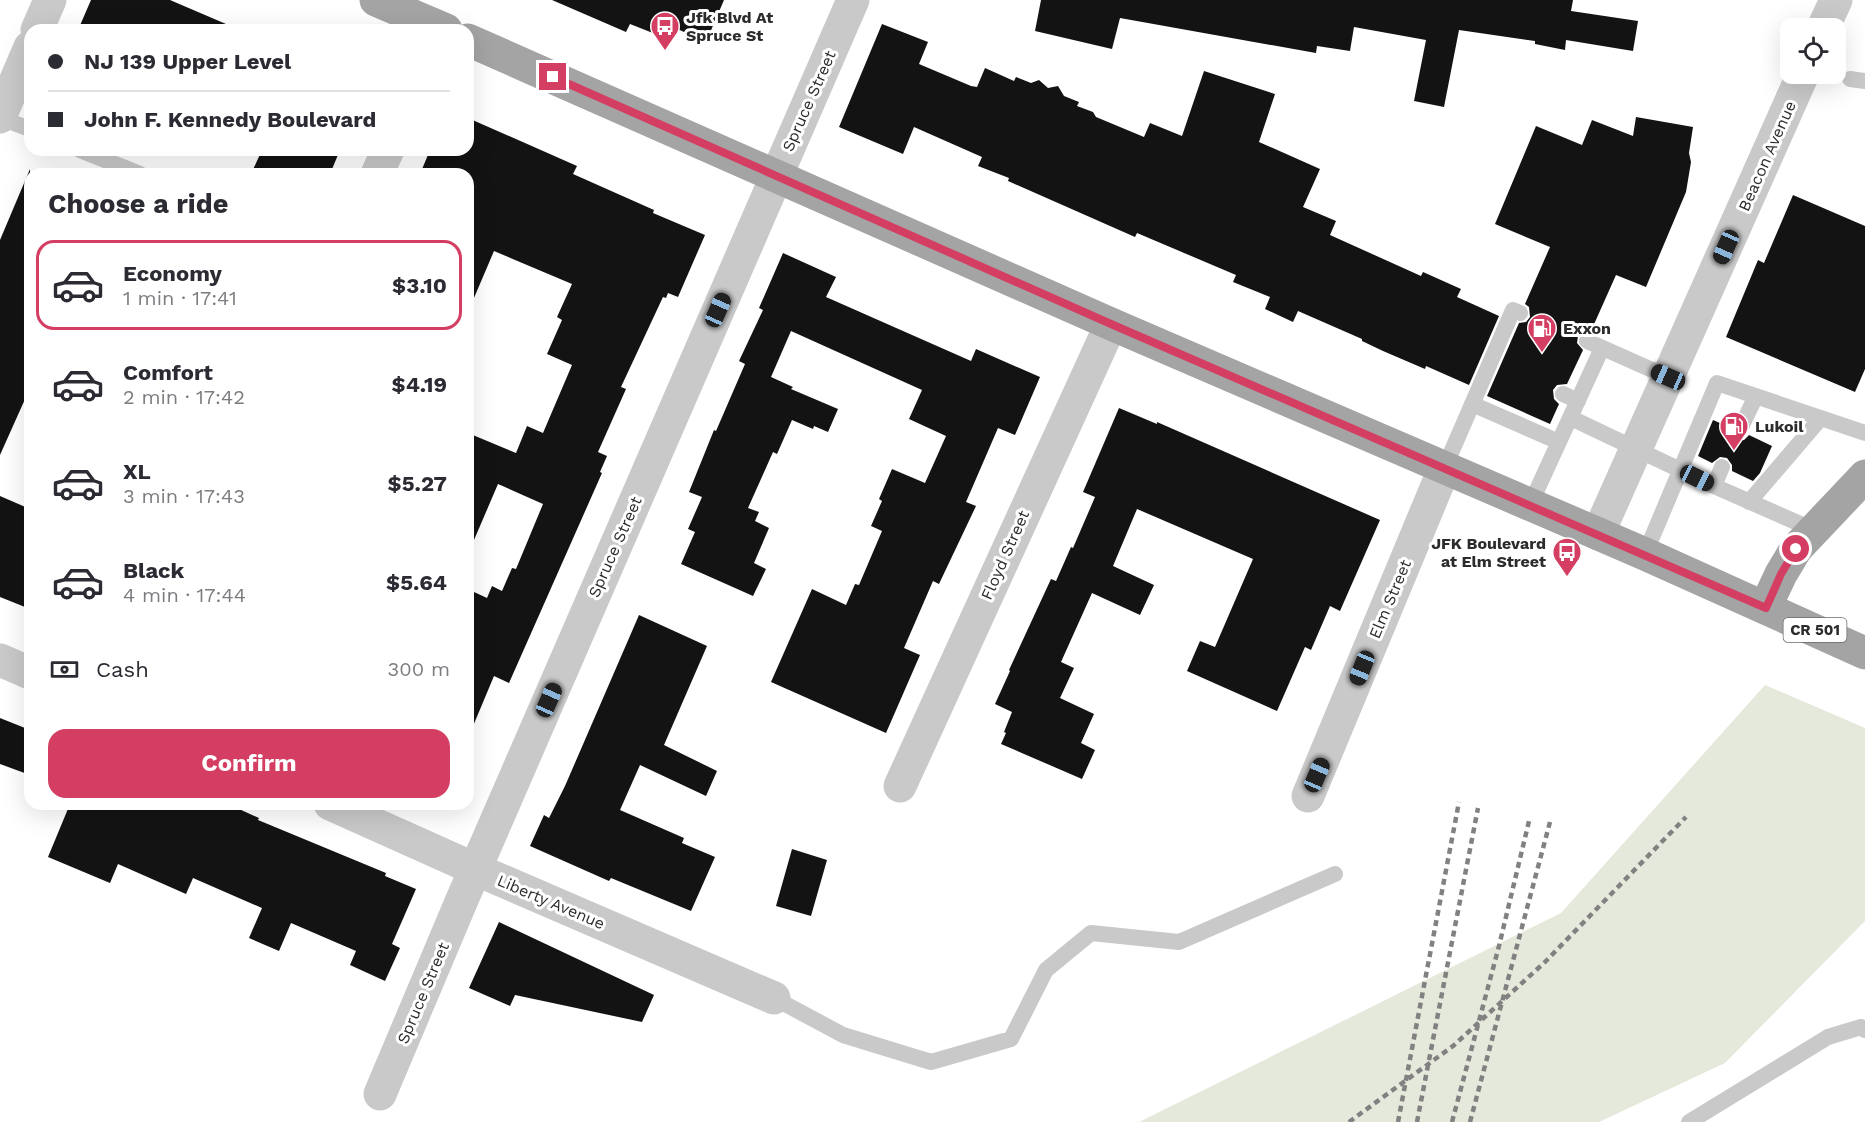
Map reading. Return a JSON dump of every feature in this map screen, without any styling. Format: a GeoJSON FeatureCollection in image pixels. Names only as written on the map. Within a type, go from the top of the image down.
{"type":"FeatureCollection","features":[{"type":"Feature","properties":{"kind":"main road","name":"CR 501"},"geometry":{"type":"LineString","coordinates":[[376,0],[430,24]]}},
{"type":"Feature","properties":{"kind":"main road","name":"CR 501"},"geometry":{"type":"LineString","coordinates":[[474,43],[1111,324],[1645,554],[1865,653]]}},
{"type":"Feature","properties":{"kind":"main road"},"geometry":{"type":"LineString","coordinates":[[1766,608],[1788,560],[1865,476]]}},
{"type":"Feature","properties":{"kind":"street"},"geometry":{"type":"LineString","coordinates":[[40,24],[50,0]]}},
{"type":"Feature","properties":{"kind":"street","name":"Spruce Street"},"geometry":{"type":"LineString","coordinates":[[380,1094],[475,869],[853,0]]}},
{"type":"Feature","properties":{"kind":"street"},"geometry":{"type":"LineString","coordinates":[[1828,18],[1836,0]]}},
{"type":"Feature","properties":{"kind":"street"},"geometry":{"type":"LineString","coordinates":[[0,118],[24,61]]}},
{"type":"Feature","properties":{"kind":"street","name":"Beacon Avenue"},"geometry":{"type":"LineString","coordinates":[[1598,534],[1799,84]]}},
{"type":"Feature","properties":{"kind":"street","name":"Floyd Street"},"geometry":{"type":"LineString","coordinates":[[900,786],[1111,324]]}},
{"type":"Feature","properties":{"kind":"street","name":"Elm Street"},"geometry":{"type":"LineString","coordinates":[[1308,796],[1444,469]]}},
{"type":"Feature","properties":{"kind":"street"},"geometry":{"type":"LineString","coordinates":[[0,660],[24,670]]}},
{"type":"Feature","properties":{"kind":"street","name":"Liberty Avenue"},"geometry":{"type":"LineString","coordinates":[[343,810],[774,998]]}},
{"type":"Feature","properties":{"kind":"lane"},"geometry":{"type":"LineString","coordinates":[[0,118],[24,127]]}},
{"type":"Feature","properties":{"kind":"lane"},"geometry":{"type":"LineString","coordinates":[[95,156],[125,168]]}},
{"type":"Feature","properties":{"kind":"lane"},"geometry":{"type":"LineString","coordinates":[[1444,469],[1472,404],[1494,363],[1513,310],[1520,313]]}},
{"type":"Feature","properties":{"kind":"lane"},"geometry":{"type":"LineString","coordinates":[[1530,505],[1571,418],[1570,397],[1594,344],[1668,377]]}},
{"type":"Feature","properties":{"kind":"lane"},"geometry":{"type":"LineString","coordinates":[[1645,554],[1717,383],[1865,433]]}},
{"type":"Feature","properties":{"kind":"lane"},"geometry":{"type":"LineString","coordinates":[[1739,431],[1756,396]]}},
{"type":"Feature","properties":{"kind":"lane"},"geometry":{"type":"LineString","coordinates":[[1472,404],[1559,442]]}},
{"type":"Feature","properties":{"kind":"lane"},"geometry":{"type":"LineString","coordinates":[[1571,418],[1713,486],[1814,530]]}},
{"type":"Feature","properties":{"kind":"lane"},"geometry":{"type":"LineString","coordinates":[[1749,502],[1820,419]]}},
{"type":"Feature","properties":{"kind":"lane"},"geometry":{"type":"LineString","coordinates":[[1713,486],[1722,467]]}},
{"type":"Feature","properties":{"kind":"lane"},"geometry":{"type":"LineString","coordinates":[[774,998],[843,1035],[931,1062],[1011,1039],[1046,970],[1090,933],[1179,942],[1335,874]]}},
{"type":"Feature","properties":{"kind":"lane"},"geometry":{"type":"LineString","coordinates":[[1689,1122],[1828,1037],[1861,1027],[1865,1030]]}},
{"type":"Feature","properties":{"kind":"shaded area"},"geometry":{"type":"Polygon","coordinates":[[[1765,685],[1865,728],[1865,921],[1725,1063],[1599,1122],[1139,1122],[1561,913],[1765,685]]]}},
{"type":"Feature","properties":{"kind":"building"},"geometry":{"type":"Polygon","coordinates":[[[91,0],[170,0],[226,24],[81,24],[91,0]]]}},
{"type":"Feature","properties":{"kind":"building"},"geometry":{"type":"Polygon","coordinates":[[[552,0],[724,0],[706,42],[673,27],[668,39],[630,24],[626,32],[552,0]]]}},
{"type":"Feature","properties":{"kind":"building"},"geometry":{"type":"Polygon","coordinates":[[[1041,0],[1573,0],[1571,11],[1638,21],[1633,51],[1566,40],[1565,50],[1535,44],[1535,41],[1459,30],[1444,107],[1414,101],[1426,40],[1354,27],[1350,51],[1317,46],[1316,53],[1120,18],[1112,49],[1035,31],[1041,0]]]}},
{"type":"Feature","properties":{"kind":"building"},"geometry":{"type":"Polygon","coordinates":[[[882,24],[928,42],[919,64],[977,87],[985,68],[1014,81],[1016,77],[1031,83],[1039,80],[1048,88],[1058,86],[1064,96],[1079,102],[1077,106],[1093,112],[1096,117],[1144,137],[1150,123],[1182,136],[1204,71],[1275,94],[1259,142],[1320,169],[1303,207],[1336,221],[1330,235],[1421,276],[1423,272],[1461,289],[1457,297],[1499,316],[1469,385],[1426,366],[1425,369],[1383,351],[1362,339],[1298,311],[1293,322],[1265,309],[1270,297],[1233,282],[1236,275],[1137,233],[1135,237],[1008,181],[1009,178],[978,166],[982,157],[914,127],[903,154],[839,127],[882,24]]]}},
{"type":"Feature","properties":{"kind":"building"},"geometry":{"type":"Polygon","coordinates":[[[1636,117],[1693,127],[1686,192],[1646,287],[1616,275],[1591,331],[1585,331],[1578,336],[1577,343],[1583,350],[1567,384],[1557,385],[1553,390],[1554,399],[1559,404],[1550,424],[1487,396],[1519,323],[1526,322],[1530,317],[1529,307],[1525,304],[1550,247],[1495,224],[1536,126],[1582,145],[1592,120],[1633,136],[1636,117]]]}},
{"type":"Feature","properties":{"kind":"building"},"geometry":{"type":"Polygon","coordinates":[[[474,121],[577,166],[573,174],[654,210],[653,213],[705,235],[678,297],[668,293],[666,298],[663,297],[621,387],[626,389],[598,452],[607,456],[600,472],[602,473],[509,683],[494,676],[474,724],[474,592],[487,598],[492,586],[502,591],[512,568],[516,569],[543,504],[498,484],[474,540],[474,436],[516,453],[527,426],[543,433],[572,365],[547,354],[562,320],[557,317],[572,284],[494,251],[474,298],[474,168],[422,168],[428,156],[474,156],[474,121]]]}},
{"type":"Feature","properties":{"kind":"building"},"geometry":{"type":"Polygon","coordinates":[[[259,156],[338,156],[332,168],[254,168],[259,156]]]}},
{"type":"Feature","properties":{"kind":"building"},"geometry":{"type":"Polygon","coordinates":[[[24,183],[24,401],[0,455],[0,240],[24,183]]]}},
{"type":"Feature","properties":{"kind":"building"},"geometry":{"type":"Polygon","coordinates":[[[1793,195],[1865,226],[1865,369],[1855,392],[1726,337],[1758,260],[1764,263],[1793,195]]]}},
{"type":"Feature","properties":{"kind":"building"},"geometry":{"type":"Polygon","coordinates":[[[783,253],[836,277],[826,297],[971,361],[976,349],[1040,377],[1015,435],[998,428],[966,502],[976,506],[939,584],[933,581],[904,648],[920,655],[886,733],[771,682],[812,589],[846,605],[855,584],[859,585],[882,531],[871,526],[882,501],[879,499],[892,469],[925,483],[946,436],[909,419],[922,390],[791,331],[771,377],[793,387],[791,389],[838,409],[828,432],[814,426],[813,429],[792,420],[777,454],[773,452],[748,508],[759,512],[755,521],[769,528],[754,563],[766,569],[753,596],[681,564],[695,532],[688,529],[702,497],[689,492],[714,430],[716,431],[745,364],[739,361],[763,310],[759,308],[783,253]]]}},
{"type":"Feature","properties":{"kind":"building"},"geometry":{"type":"Polygon","coordinates":[[[1119,408],[1157,424],[1157,422],[1380,520],[1340,611],[1330,606],[1311,650],[1305,647],[1277,711],[1187,671],[1200,641],[1215,647],[1253,559],[1137,509],[1113,566],[1154,585],[1140,615],[1092,593],[1061,662],[1074,668],[1060,698],[1094,714],[1081,743],[1095,750],[1082,779],[1001,744],[1012,712],[995,704],[1051,579],[1056,581],[1095,497],[1083,492],[1119,408]]]}},
{"type":"Feature","properties":{"kind":"building","name":"Lukoil"},"geometry":{"type":"Polygon","coordinates":[[[1713,420],[1729,427],[1730,436],[1735,441],[1744,440],[1749,435],[1772,446],[1760,473],[1753,481],[1732,471],[1732,465],[1727,458],[1720,457],[1712,463],[1698,456],[1713,420]]]}},
{"type":"Feature","properties":{"kind":"building"},"geometry":{"type":"Polygon","coordinates":[[[0,496],[24,506],[24,607],[0,597],[0,496]]]}},
{"type":"Feature","properties":{"kind":"building"},"geometry":{"type":"Polygon","coordinates":[[[639,615],[707,646],[664,745],[717,771],[706,796],[640,765],[620,810],[684,838],[682,843],[715,857],[691,911],[611,878],[609,881],[530,846],[544,815],[549,818],[565,786],[639,615]]]}},
{"type":"Feature","properties":{"kind":"building"},"geometry":{"type":"Polygon","coordinates":[[[0,718],[24,728],[24,773],[0,764],[0,718]]]}},
{"type":"Feature","properties":{"kind":"building"},"geometry":{"type":"Polygon","coordinates":[[[68,810],[241,810],[259,818],[258,820],[386,873],[385,876],[416,889],[392,944],[400,948],[385,981],[350,965],[356,951],[291,923],[279,951],[249,938],[262,908],[193,878],[186,894],[118,864],[110,883],[48,857],[68,810]]]}},
{"type":"Feature","properties":{"kind":"building"},"geometry":{"type":"Polygon","coordinates":[[[792,849],[827,860],[811,916],[776,906],[792,849]]]}},
{"type":"Feature","properties":{"kind":"building"},"geometry":{"type":"Polygon","coordinates":[[[499,922],[654,995],[642,1022],[515,995],[510,1006],[469,988],[499,922]]]}},
{"type":"Feature","properties":{"kind":"railway"},"geometry":{"type":"LineString","coordinates":[[1398,1122],[1459,802]]}},
{"type":"Feature","properties":{"kind":"railway"},"geometry":{"type":"LineString","coordinates":[[1417,1122],[1478,808]]}},
{"type":"Feature","properties":{"kind":"railway"},"geometry":{"type":"LineString","coordinates":[[1452,1122],[1499,946],[1530,817]]}},
{"type":"Feature","properties":{"kind":"railway"},"geometry":{"type":"LineString","coordinates":[[1349,1122],[1453,1046],[1545,962],[1686,817]]}},
{"type":"Feature","properties":{"kind":"railway"},"geometry":{"type":"LineString","coordinates":[[1470,1122],[1550,822]]}},
{"type":"Feature","properties":{"kind":"place","name":"Jfk Blvd At Spruce St"},"geometry":{"type":"Point","coordinates":[665,52]}},
{"type":"Feature","properties":{"kind":"place","name":"Exxon"},"geometry":{"type":"Point","coordinates":[1542,354]}},
{"type":"Feature","properties":{"kind":"place","name":"Lukoil"},"geometry":{"type":"Point","coordinates":[1734,452]}},
{"type":"Feature","properties":{"kind":"place","name":"JFK Boulevard at Elm Street"},"geometry":{"type":"Point","coordinates":[1567,578]}},
{"type":"Feature","properties":{"kind":"route"},"geometry":{"type":"LineString","coordinates":[[553,77],[1111,324],[1766,608],[1788,560],[1796,549]]}}]}
